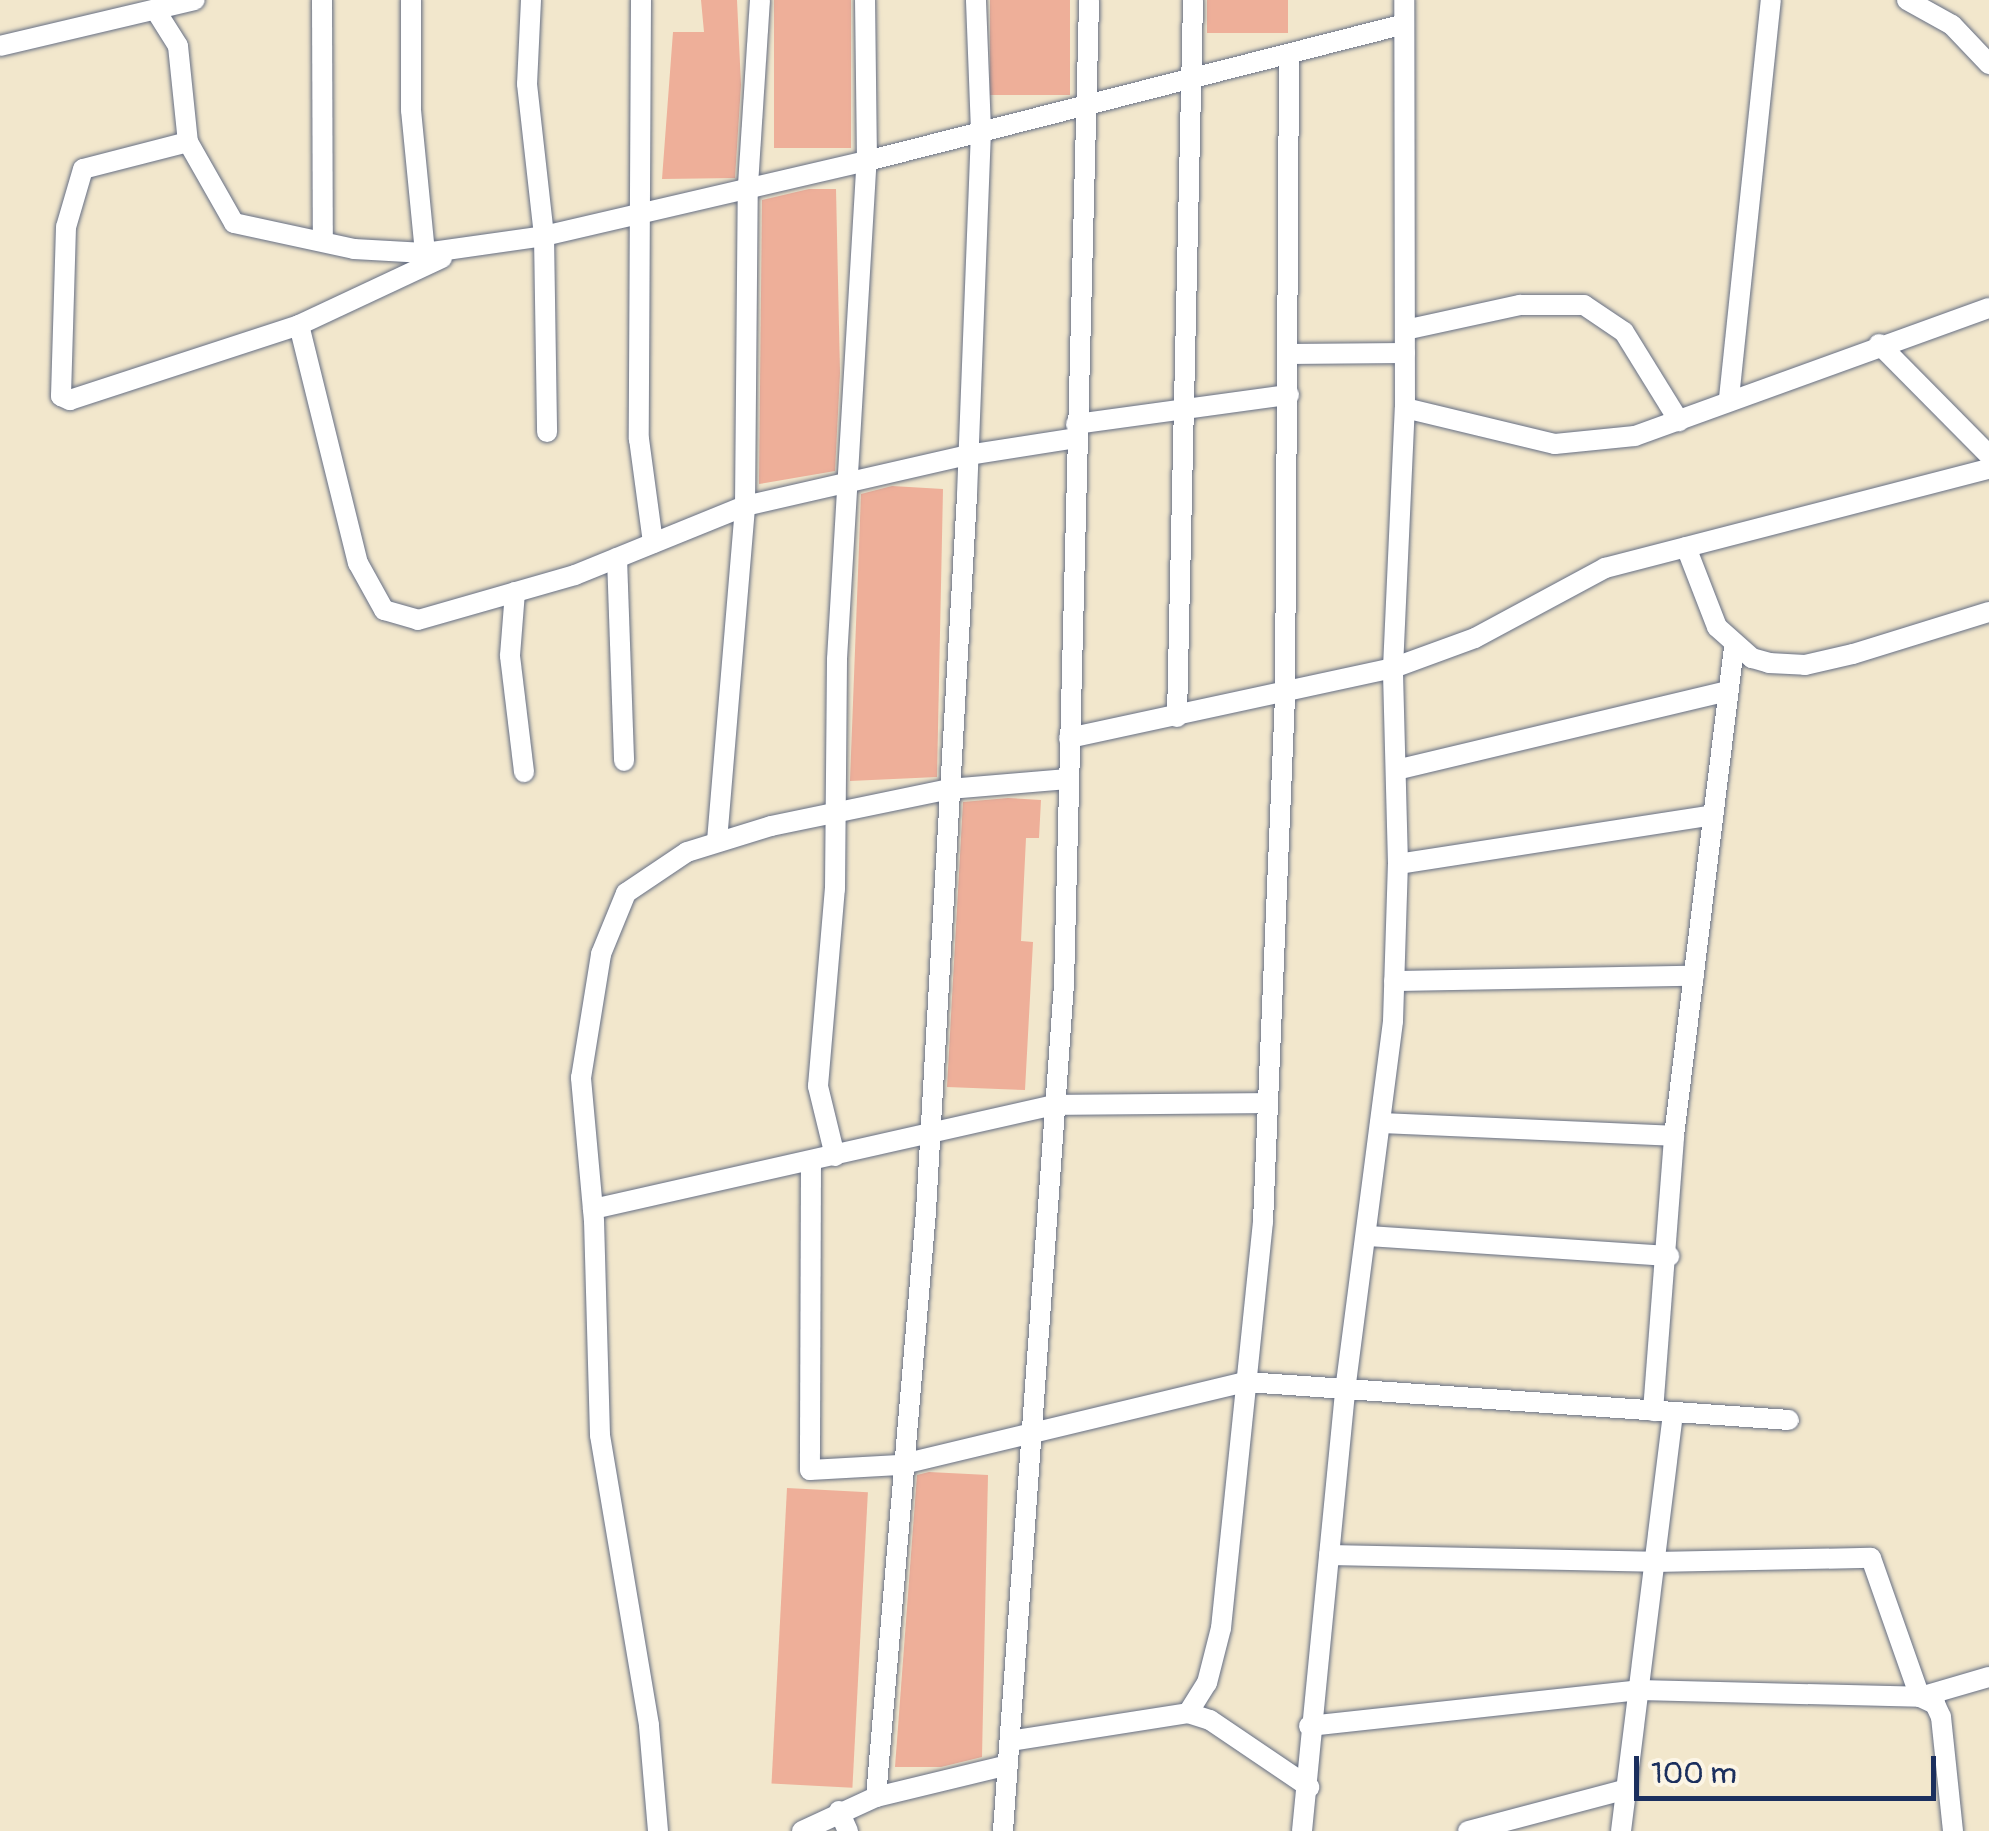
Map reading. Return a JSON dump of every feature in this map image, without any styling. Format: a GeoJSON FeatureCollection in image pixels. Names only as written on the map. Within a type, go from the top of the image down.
{"type":"FeatureCollection","features":[{"type":"Feature","properties":{"kind":"street"},"geometry":{"type":"LineString","coordinates":[[0,46],[116,10],[156,10],[195,0]]}},
{"type":"Feature","properties":{"kind":"street"},"geometry":{"type":"LineString","coordinates":[[322,0],[323,241]]}},
{"type":"Feature","properties":{"kind":"street"},"geometry":{"type":"LineString","coordinates":[[411,0],[411,110],[425,253]]}},
{"type":"Feature","properties":{"kind":"street"},"geometry":{"type":"LineString","coordinates":[[532,0],[531,160],[544,236],[547,432]]}},
{"type":"Feature","properties":{"kind":"street"},"geometry":{"type":"LineString","coordinates":[[641,0],[640,439],[653,543]]}},
{"type":"Feature","properties":{"kind":"street"},"geometry":{"type":"LineString","coordinates":[[717,841],[744,506],[748,185],[760,0]]}},
{"type":"Feature","properties":{"kind":"street"},"geometry":{"type":"LineString","coordinates":[[836,1156],[818,1086],[836,814],[848,483],[867,161],[866,0]]}},
{"type":"Feature","properties":{"kind":"street"},"geometry":{"type":"LineString","coordinates":[[876,1797],[899,1465],[930,1136],[968,455],[981,131],[976,0]]}},
{"type":"Feature","properties":{"kind":"street"},"geometry":{"type":"LineString","coordinates":[[1002,1831],[1055,1104],[1068,779],[1088,0]]}},
{"type":"Feature","properties":{"kind":"street"},"geometry":{"type":"LineString","coordinates":[[1177,717],[1180,411],[1192,0]]}},
{"type":"Feature","properties":{"kind":"street"},"geometry":{"type":"LineString","coordinates":[[1302,1831],[1309,1788],[1309,1726],[1345,1391],[1367,1236],[1394,982],[1398,864],[1393,668],[1405,408],[1404,0]]}},
{"type":"Feature","properties":{"kind":"street"},"geometry":{"type":"LineString","coordinates":[[1728,398],[1771,0]]}},
{"type":"Feature","properties":{"kind":"street"},"geometry":{"type":"LineString","coordinates":[[1907,0],[1952,25],[1989,64]]}},
{"type":"Feature","properties":{"kind":"street"},"geometry":{"type":"LineString","coordinates":[[156,10],[178,46],[188,142],[234,223],[323,241],[425,253],[544,236],[748,185],[867,161],[1402,25]]}},
{"type":"Feature","properties":{"kind":"street"},"geometry":{"type":"LineString","coordinates":[[1188,1713],[1207,1683],[1221,1628],[1263,1222],[1284,696],[1290,54]]}},
{"type":"Feature","properties":{"kind":"street"},"geometry":{"type":"LineString","coordinates":[[188,142],[82,169],[66,227],[62,396],[70,400],[299,325],[369,287],[472,246]]}},
{"type":"Feature","properties":{"kind":"street"},"geometry":{"type":"LineString","coordinates":[[1405,330],[1520,305],[1584,306],[1624,332],[1679,421]]}},
{"type":"Feature","properties":{"kind":"street"},"geometry":{"type":"LineString","coordinates":[[1405,408],[1554,444],[1635,436],[1728,398],[1989,308]]}},
{"type":"Feature","properties":{"kind":"street"},"geometry":{"type":"LineString","coordinates":[[299,325],[358,563],[384,610],[418,620],[616,558],[744,506],[1076,431],[1289,395]]}},
{"type":"Feature","properties":{"kind":"street"},"geometry":{"type":"LineString","coordinates":[[1880,344],[1989,455]]}},
{"type":"Feature","properties":{"kind":"street"},"geometry":{"type":"LineString","coordinates":[[1288,354],[1405,352]]}},
{"type":"Feature","properties":{"kind":"street"},"geometry":{"type":"LineString","coordinates":[[1069,738],[1284,696],[1393,668],[1475,638],[1605,568],[1989,469]]}},
{"type":"Feature","properties":{"kind":"street"},"geometry":{"type":"LineString","coordinates":[[1686,547],[1717,627],[1734,645],[1769,664],[1805,665],[1989,612]]}},
{"type":"Feature","properties":{"kind":"street"},"geometry":{"type":"LineString","coordinates":[[616,558],[624,760]]}},
{"type":"Feature","properties":{"kind":"street"},"geometry":{"type":"LineString","coordinates":[[515,592],[510,656],[524,772]]}},
{"type":"Feature","properties":{"kind":"street"},"geometry":{"type":"LineString","coordinates":[[1622,1831],[1654,1562],[1674,1136],[1734,645]]}},
{"type":"Feature","properties":{"kind":"street"},"geometry":{"type":"LineString","coordinates":[[1396,770],[1728,691]]}},
{"type":"Feature","properties":{"kind":"street"},"geometry":{"type":"LineString","coordinates":[[658,1831],[649,1725],[600,1435],[593,1209],[581,1078],[601,954],[626,893],[649,873],[717,841],[949,789],[1068,779]]}},
{"type":"Feature","properties":{"kind":"street"},"geometry":{"type":"LineString","coordinates":[[1398,864],[1713,815]]}},
{"type":"Feature","properties":{"kind":"street"},"geometry":{"type":"LineString","coordinates":[[1394,982],[1694,976]]}},
{"type":"Feature","properties":{"kind":"street"},"geometry":{"type":"LineString","coordinates":[[593,1209],[930,1136],[1055,1104],[1265,1103]]}},
{"type":"Feature","properties":{"kind":"street"},"geometry":{"type":"LineString","coordinates":[[1380,1123],[1674,1136]]}},
{"type":"Feature","properties":{"kind":"street"},"geometry":{"type":"LineString","coordinates":[[810,1162],[810,1470],[899,1465],[1246,1382],[1789,1420]]}},
{"type":"Feature","properties":{"kind":"street"},"geometry":{"type":"LineString","coordinates":[[1367,1236],[1669,1256]]}},
{"type":"Feature","properties":{"kind":"street"},"geometry":{"type":"LineString","coordinates":[[1329,1554],[1654,1562],[1871,1558],[1920,1697],[1936,1704],[1941,1717],[1952,1831]]}},
{"type":"Feature","properties":{"kind":"street"},"geometry":{"type":"LineString","coordinates":[[1309,1726],[1639,1690],[1920,1697],[1989,1677]]}},
{"type":"Feature","properties":{"kind":"street"},"geometry":{"type":"LineString","coordinates":[[1010,1741],[1188,1713],[1210,1720],[1309,1788]]}},
{"type":"Feature","properties":{"kind":"street"},"geometry":{"type":"LineString","coordinates":[[802,1831],[843,1821],[876,1797],[1008,1765]]}},
{"type":"Feature","properties":{"kind":"street"},"geometry":{"type":"LineString","coordinates":[[1468,1831],[1626,1789]]}},
{"type":"Feature","properties":{"kind":"building"},"geometry":{"type":"Polygon","coordinates":[[[701,0],[737,0],[741,85],[735,178],[662,179],[673,32],[704,32],[701,0]]]}},
{"type":"Feature","properties":{"kind":"building"},"geometry":{"type":"Polygon","coordinates":[[[774,0],[851,0],[851,148],[774,148],[774,0]]]}},
{"type":"Feature","properties":{"kind":"building"},"geometry":{"type":"Polygon","coordinates":[[[990,0],[1070,0],[1070,95],[990,95],[990,0]]]}},
{"type":"Feature","properties":{"kind":"building"},"geometry":{"type":"Polygon","coordinates":[[[1207,0],[1288,0],[1288,33],[1207,33],[1207,0]]]}},
{"type":"Feature","properties":{"kind":"building"},"geometry":{"type":"Polygon","coordinates":[[[809,189],[836,189],[840,373],[835,471],[759,484],[762,200],[809,189]]]}},
{"type":"Feature","properties":{"kind":"building"},"geometry":{"type":"Polygon","coordinates":[[[892,486],[943,489],[937,777],[850,781],[861,494],[892,486]]]}},
{"type":"Feature","properties":{"kind":"building"},"geometry":{"type":"Polygon","coordinates":[[[1041,800],[1039,838],[1026,838],[1021,941],[1033,942],[1025,1090],[947,1087],[963,802],[1041,800]]]}},
{"type":"Feature","properties":{"kind":"building"},"geometry":{"type":"Polygon","coordinates":[[[917,1475],[988,1475],[982,1757],[941,1767],[895,1767],[917,1475]]]}},
{"type":"Feature","properties":{"kind":"building"},"geometry":{"type":"Polygon","coordinates":[[[787,1488],[868,1492],[852,1788],[772,1784],[787,1488]]]}}]}
